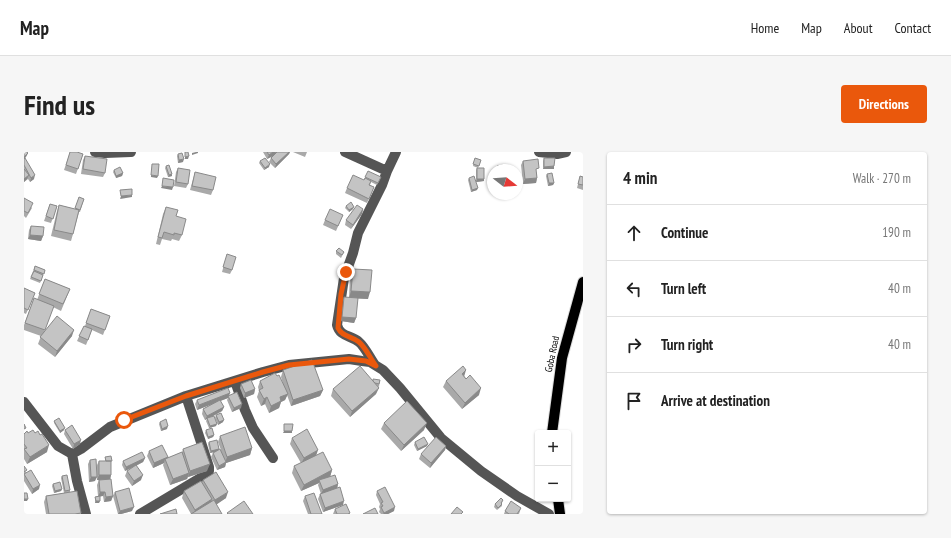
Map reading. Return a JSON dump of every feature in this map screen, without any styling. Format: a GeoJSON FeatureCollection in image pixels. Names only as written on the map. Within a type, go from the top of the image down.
{"type":"FeatureCollection","features":[{"type":"Feature","properties":{"kind":"main road","name":"Goba Road"},"geometry":{"type":"LineString","coordinates":[[552,430],[562,358],[583,282]]}},
{"type":"Feature","properties":{"kind":"main road"},"geometry":{"type":"LineString","coordinates":[[558,502],[560,514]]}},
{"type":"Feature","properties":{"kind":"street"},"geometry":{"type":"LineString","coordinates":[[96,152],[131,152]]}},
{"type":"Feature","properties":{"kind":"street"},"geometry":{"type":"LineString","coordinates":[[345,152],[387,171]]}},
{"type":"Feature","properties":{"kind":"street"},"geometry":{"type":"LineString","coordinates":[[376,366],[360,343],[342,333],[337,325],[344,278],[353,256],[358,233],[382,185],[396,152]]}},
{"type":"Feature","properties":{"kind":"street"},"geometry":{"type":"LineString","coordinates":[[539,152],[557,154],[566,152]]}},
{"type":"Feature","properties":{"kind":"street"},"geometry":{"type":"LineString","coordinates":[[72,454],[110,427],[186,396],[289,365],[349,359],[362,360],[383,370],[400,388],[441,438],[480,471],[517,496],[549,514]]}},
{"type":"Feature","properties":{"kind":"street"},"geometry":{"type":"LineString","coordinates":[[235,381],[251,424],[273,458]]}},
{"type":"Feature","properties":{"kind":"street"},"geometry":{"type":"LineString","coordinates":[[140,514],[207,474],[209,471],[186,396]]}},
{"type":"Feature","properties":{"kind":"street"},"geometry":{"type":"LineString","coordinates":[[24,402],[58,446],[72,454]]}},
{"type":"Feature","properties":{"kind":"street"},"geometry":{"type":"LineString","coordinates":[[72,454],[74,470],[86,514]]}},
{"type":"Feature","properties":{"kind":"building"},"geometry":{"type":"Polygon","coordinates":[[[24,152],[28,153],[24,157],[24,152]]]}},
{"type":"Feature","properties":{"kind":"building"},"geometry":{"type":"Polygon","coordinates":[[[70,152],[83,154],[78,169],[66,165],[70,152]]]}},
{"type":"Feature","properties":{"kind":"building"},"geometry":{"type":"Polygon","coordinates":[[[185,152],[188,152],[189,156],[185,157],[185,152]]]}},
{"type":"Feature","properties":{"kind":"building"},"geometry":{"type":"Polygon","coordinates":[[[277,152],[289,152],[276,164],[271,158],[277,152]]]}},
{"type":"Feature","properties":{"kind":"building"},"geometry":{"type":"Polygon","coordinates":[[[182,153],[184,159],[179,160],[178,154],[182,153]]]}},
{"type":"Feature","properties":{"kind":"building"},"geometry":{"type":"Polygon","coordinates":[[[85,156],[107,159],[105,173],[83,169],[85,156]]]}},
{"type":"Feature","properties":{"kind":"building"},"geometry":{"type":"Polygon","coordinates":[[[25,158],[35,175],[31,178],[24,165],[25,158]]]}},
{"type":"Feature","properties":{"kind":"building"},"geometry":{"type":"Polygon","coordinates":[[[265,158],[270,164],[265,168],[260,161],[265,158]]]}},
{"type":"Feature","properties":{"kind":"building"},"geometry":{"type":"Polygon","coordinates":[[[475,158],[481,160],[479,166],[473,164],[475,158]]]}},
{"type":"Feature","properties":{"kind":"building"},"geometry":{"type":"Polygon","coordinates":[[[544,158],[555,158],[554,166],[544,167],[544,158]]]}},
{"type":"Feature","properties":{"kind":"building"},"geometry":{"type":"Polygon","coordinates":[[[538,159],[539,168],[536,169],[537,178],[525,179],[523,161],[538,159]]]}},
{"type":"Feature","properties":{"kind":"building"},"geometry":{"type":"Polygon","coordinates":[[[152,164],[159,164],[158,176],[151,175],[152,164]]]}},
{"type":"Feature","properties":{"kind":"building"},"geometry":{"type":"Polygon","coordinates":[[[169,165],[172,174],[169,175],[166,166],[169,165]]]}},
{"type":"Feature","properties":{"kind":"building"},"geometry":{"type":"Polygon","coordinates":[[[120,167],[123,173],[116,176],[114,170],[120,167]]]}},
{"type":"Feature","properties":{"kind":"building"},"geometry":{"type":"Polygon","coordinates":[[[178,168],[190,170],[188,184],[176,182],[178,168]]]}},
{"type":"Feature","properties":{"kind":"building"},"geometry":{"type":"Polygon","coordinates":[[[477,168],[484,168],[484,179],[477,179],[477,168]]]}},
{"type":"Feature","properties":{"kind":"building"},"geometry":{"type":"Polygon","coordinates":[[[24,169],[29,175],[24,179],[24,169]]]}},
{"type":"Feature","properties":{"kind":"building"},"geometry":{"type":"Polygon","coordinates":[[[368,171],[381,177],[378,183],[365,177],[368,171]]]}},
{"type":"Feature","properties":{"kind":"building"},"geometry":{"type":"Polygon","coordinates":[[[195,172],[216,177],[213,190],[192,186],[195,172]]]}},
{"type":"Feature","properties":{"kind":"building"},"geometry":{"type":"Polygon","coordinates":[[[552,173],[554,183],[549,183],[547,174],[552,173]]]}},
{"type":"Feature","properties":{"kind":"building"},"geometry":{"type":"Polygon","coordinates":[[[353,175],[364,180],[365,178],[371,181],[369,185],[374,187],[369,199],[347,188],[353,175]]]}},
{"type":"Feature","properties":{"kind":"building"},"geometry":{"type":"Polygon","coordinates":[[[474,176],[478,188],[472,190],[469,178],[474,176]]]}},
{"type":"Feature","properties":{"kind":"building"},"geometry":{"type":"Polygon","coordinates":[[[580,176],[583,177],[583,185],[578,184],[580,176]]]}},
{"type":"Feature","properties":{"kind":"building"},"geometry":{"type":"Polygon","coordinates":[[[163,178],[174,180],[173,187],[162,186],[163,178]]]}},
{"type":"Feature","properties":{"kind":"building"},"geometry":{"type":"Polygon","coordinates":[[[132,189],[132,195],[121,196],[120,190],[132,189]]]}},
{"type":"Feature","properties":{"kind":"building"},"geometry":{"type":"Polygon","coordinates":[[[79,197],[84,199],[80,210],[75,208],[79,197]]]}},
{"type":"Feature","properties":{"kind":"building"},"geometry":{"type":"Polygon","coordinates":[[[24,198],[33,203],[28,213],[24,211],[24,198]]]}},
{"type":"Feature","properties":{"kind":"building"},"geometry":{"type":"Polygon","coordinates":[[[351,202],[354,207],[349,210],[346,206],[351,202]]]}},
{"type":"Feature","properties":{"kind":"building"},"geometry":{"type":"Polygon","coordinates":[[[50,204],[57,206],[53,219],[46,216],[50,204]]]}},
{"type":"Feature","properties":{"kind":"building"},"geometry":{"type":"Polygon","coordinates":[[[59,205],[79,210],[73,234],[54,230],[59,205]]]}},
{"type":"Feature","properties":{"kind":"building"},"geometry":{"type":"Polygon","coordinates":[[[357,205],[363,209],[353,225],[346,220],[357,205]]]}},
{"type":"Feature","properties":{"kind":"building"},"geometry":{"type":"Polygon","coordinates":[[[166,207],[178,210],[176,216],[186,219],[182,235],[174,233],[174,235],[164,232],[162,238],[158,237],[166,207]]]}},
{"type":"Feature","properties":{"kind":"building"},"geometry":{"type":"Polygon","coordinates":[[[330,209],[343,215],[338,226],[325,220],[330,209]]]}},
{"type":"Feature","properties":{"kind":"building"},"geometry":{"type":"Polygon","coordinates":[[[31,226],[44,227],[43,236],[30,235],[31,226]]]}},
{"type":"Feature","properties":{"kind":"building"},"geometry":{"type":"Polygon","coordinates":[[[339,248],[344,252],[342,255],[336,251],[339,248]]]}},
{"type":"Feature","properties":{"kind":"building"},"geometry":{"type":"Polygon","coordinates":[[[227,254],[236,257],[232,270],[223,267],[227,254]]]}},
{"type":"Feature","properties":{"kind":"building"},"geometry":{"type":"Polygon","coordinates":[[[35,266],[45,270],[44,274],[34,270],[35,266]]]}},
{"type":"Feature","properties":{"kind":"building"},"geometry":{"type":"Polygon","coordinates":[[[353,269],[372,270],[370,292],[351,291],[353,269]]]}},
{"type":"Feature","properties":{"kind":"building"},"geometry":{"type":"Polygon","coordinates":[[[34,271],[43,275],[41,281],[31,277],[34,271]]]}},
{"type":"Feature","properties":{"kind":"building"},"geometry":{"type":"Polygon","coordinates":[[[45,279],[70,289],[63,304],[39,294],[45,279]]]}},
{"type":"Feature","properties":{"kind":"building"},"geometry":{"type":"Polygon","coordinates":[[[24,288],[35,293],[28,310],[24,308],[24,288]]]}},
{"type":"Feature","properties":{"kind":"building"},"geometry":{"type":"Polygon","coordinates":[[[344,297],[358,298],[356,318],[342,317],[344,297]]]}},
{"type":"Feature","properties":{"kind":"building"},"geometry":{"type":"Polygon","coordinates":[[[34,298],[54,306],[45,330],[25,323],[34,298]]]}},
{"type":"Feature","properties":{"kind":"building"},"geometry":{"type":"Polygon","coordinates":[[[91,309],[110,316],[105,330],[86,323],[91,309]]]}},
{"type":"Feature","properties":{"kind":"building"},"geometry":{"type":"Polygon","coordinates":[[[57,316],[74,330],[57,351],[40,337],[57,316]]]}},
{"type":"Feature","properties":{"kind":"building"},"geometry":{"type":"Polygon","coordinates":[[[84,326],[92,329],[88,340],[79,336],[84,326]]]}},
{"type":"Feature","properties":{"kind":"building"},"geometry":{"type":"Polygon","coordinates":[[[312,360],[323,390],[293,400],[283,370],[312,360]]]}},
{"type":"Feature","properties":{"kind":"building"},"geometry":{"type":"Polygon","coordinates":[[[360,366],[379,388],[352,411],[333,389],[360,366]]]}},
{"type":"Feature","properties":{"kind":"building"},"geometry":{"type":"Polygon","coordinates":[[[463,366],[466,370],[462,374],[466,379],[470,375],[481,388],[465,403],[446,381],[463,366]]]}},
{"type":"Feature","properties":{"kind":"building"},"geometry":{"type":"Polygon","coordinates":[[[275,373],[277,376],[279,375],[288,394],[280,397],[281,401],[271,406],[267,397],[264,399],[259,390],[263,388],[260,381],[275,373]]]}},
{"type":"Feature","properties":{"kind":"building"},"geometry":{"type":"Polygon","coordinates":[[[373,379],[380,380],[379,384],[375,383],[373,379]]]}},
{"type":"Feature","properties":{"kind":"building"},"geometry":{"type":"Polygon","coordinates":[[[251,380],[255,389],[245,393],[241,384],[251,380]]]}},
{"type":"Feature","properties":{"kind":"building"},"geometry":{"type":"Polygon","coordinates":[[[228,388],[230,393],[199,405],[197,400],[228,388]]]}},
{"type":"Feature","properties":{"kind":"building"},"geometry":{"type":"Polygon","coordinates":[[[237,392],[242,404],[234,408],[228,396],[237,392]]]}},
{"type":"Feature","properties":{"kind":"building"},"geometry":{"type":"Polygon","coordinates":[[[220,400],[224,407],[207,416],[203,409],[220,400]]]}},
{"type":"Feature","properties":{"kind":"building"},"geometry":{"type":"Polygon","coordinates":[[[407,401],[427,423],[404,445],[384,423],[407,401]]]}},
{"type":"Feature","properties":{"kind":"building"},"geometry":{"type":"Polygon","coordinates":[[[221,413],[224,420],[219,422],[216,415],[221,413]]]}},
{"type":"Feature","properties":{"kind":"building"},"geometry":{"type":"Polygon","coordinates":[[[214,416],[217,424],[210,426],[207,418],[214,416]]]}},
{"type":"Feature","properties":{"kind":"building"},"geometry":{"type":"Polygon","coordinates":[[[59,418],[65,428],[60,431],[54,421],[59,418]]]}},
{"type":"Feature","properties":{"kind":"building"},"geometry":{"type":"Polygon","coordinates":[[[166,419],[168,426],[162,429],[160,422],[166,419]]]}},
{"type":"Feature","properties":{"kind":"building"},"geometry":{"type":"Polygon","coordinates":[[[284,424],[293,424],[292,431],[284,431],[284,424]]]}},
{"type":"Feature","properties":{"kind":"building"},"geometry":{"type":"Polygon","coordinates":[[[72,425],[81,440],[74,444],[65,430],[72,425]]]}},
{"type":"Feature","properties":{"kind":"building"},"geometry":{"type":"Polygon","coordinates":[[[245,427],[252,448],[227,457],[220,436],[245,427]]]}},
{"type":"Feature","properties":{"kind":"building"},"geometry":{"type":"Polygon","coordinates":[[[212,428],[214,435],[208,437],[206,430],[212,428]]]}},
{"type":"Feature","properties":{"kind":"building"},"geometry":{"type":"Polygon","coordinates":[[[307,429],[318,450],[304,458],[292,438],[307,429]]]}},
{"type":"Feature","properties":{"kind":"building"},"geometry":{"type":"Polygon","coordinates":[[[33,430],[35,433],[38,431],[40,435],[42,434],[49,445],[30,457],[24,449],[27,448],[24,444],[24,434],[27,431],[28,433],[33,430]]]}},
{"type":"Feature","properties":{"kind":"building"},"geometry":{"type":"Polygon","coordinates":[[[424,437],[428,444],[418,449],[415,442],[424,437]]]}},
{"type":"Feature","properties":{"kind":"building"},"geometry":{"type":"Polygon","coordinates":[[[436,437],[446,446],[431,463],[421,454],[436,437]]]}},
{"type":"Feature","properties":{"kind":"building"},"geometry":{"type":"Polygon","coordinates":[[[217,440],[219,449],[211,451],[209,442],[217,440]]]}},
{"type":"Feature","properties":{"kind":"building"},"geometry":{"type":"Polygon","coordinates":[[[202,442],[210,464],[190,471],[183,449],[202,442]]]}},
{"type":"Feature","properties":{"kind":"building"},"geometry":{"type":"Polygon","coordinates":[[[162,445],[168,457],[154,463],[149,451],[162,445]]]}},
{"type":"Feature","properties":{"kind":"building"},"geometry":{"type":"Polygon","coordinates":[[[220,449],[226,462],[219,466],[213,453],[220,449]]]}},
{"type":"Feature","properties":{"kind":"building"},"geometry":{"type":"Polygon","coordinates":[[[142,452],[145,458],[126,467],[123,461],[142,452]]]}},
{"type":"Feature","properties":{"kind":"building"},"geometry":{"type":"Polygon","coordinates":[[[182,452],[189,473],[173,479],[165,459],[182,452]]]}},
{"type":"Feature","properties":{"kind":"building"},"geometry":{"type":"Polygon","coordinates":[[[323,452],[332,470],[304,485],[294,466],[323,452]]]}},
{"type":"Feature","properties":{"kind":"building"},"geometry":{"type":"Polygon","coordinates":[[[111,456],[112,461],[106,461],[105,457],[111,456]]]}},
{"type":"Feature","properties":{"kind":"building"},"geometry":{"type":"Polygon","coordinates":[[[96,459],[97,477],[91,477],[90,460],[96,459]]]}},
{"type":"Feature","properties":{"kind":"building"},"geometry":{"type":"Polygon","coordinates":[[[99,461],[111,461],[111,475],[99,475],[99,461]]]}},
{"type":"Feature","properties":{"kind":"building"},"geometry":{"type":"Polygon","coordinates":[[[136,465],[143,475],[134,481],[127,471],[136,465]]]}},
{"type":"Feature","properties":{"kind":"building"},"geometry":{"type":"Polygon","coordinates":[[[31,470],[40,485],[33,489],[24,474],[31,470]]]}},
{"type":"Feature","properties":{"kind":"building"},"geometry":{"type":"Polygon","coordinates":[[[216,472],[228,492],[215,500],[203,480],[216,472]]]}},
{"type":"Feature","properties":{"kind":"building"},"geometry":{"type":"Polygon","coordinates":[[[67,475],[70,490],[65,491],[62,476],[67,475]]]}},
{"type":"Feature","properties":{"kind":"building"},"geometry":{"type":"Polygon","coordinates":[[[335,475],[338,484],[323,490],[319,480],[335,475]]]}},
{"type":"Feature","properties":{"kind":"building"},"geometry":{"type":"Polygon","coordinates":[[[111,479],[113,496],[106,497],[105,492],[100,492],[99,480],[111,479]]]}},
{"type":"Feature","properties":{"kind":"building"},"geometry":{"type":"Polygon","coordinates":[[[201,481],[212,499],[195,510],[184,491],[201,481]]]}},
{"type":"Feature","properties":{"kind":"building"},"geometry":{"type":"Polygon","coordinates":[[[60,482],[62,489],[55,491],[53,484],[60,482]]]}},
{"type":"Feature","properties":{"kind":"building"},"geometry":{"type":"Polygon","coordinates":[[[340,487],[344,501],[325,508],[320,494],[340,487]]]}},
{"type":"Feature","properties":{"kind":"building"},"geometry":{"type":"Polygon","coordinates":[[[385,487],[395,507],[384,513],[381,507],[383,506],[381,503],[383,502],[377,491],[385,487]]]}},
{"type":"Feature","properties":{"kind":"building"},"geometry":{"type":"Polygon","coordinates":[[[129,488],[134,507],[120,511],[115,492],[129,488]]]}},
{"type":"Feature","properties":{"kind":"building"},"geometry":{"type":"Polygon","coordinates":[[[77,491],[81,513],[49,514],[46,496],[77,491]]]}},
{"type":"Feature","properties":{"kind":"building"},"geometry":{"type":"Polygon","coordinates":[[[24,493],[27,493],[28,499],[24,499],[24,493]]]}},
{"type":"Feature","properties":{"kind":"building"},"geometry":{"type":"Polygon","coordinates":[[[314,493],[322,514],[311,514],[305,496],[314,493]]]}},
{"type":"Feature","properties":{"kind":"building"},"geometry":{"type":"Polygon","coordinates":[[[100,496],[100,501],[96,501],[95,497],[100,496]]]}},
{"type":"Feature","properties":{"kind":"building"},"geometry":{"type":"Polygon","coordinates":[[[501,498],[503,500],[501,503],[502,504],[498,508],[495,504],[501,498]]]}},
{"type":"Feature","properties":{"kind":"building"},"geometry":{"type":"Polygon","coordinates":[[[214,500],[222,514],[191,514],[214,500]]]}},
{"type":"Feature","properties":{"kind":"building"},"geometry":{"type":"Polygon","coordinates":[[[244,501],[253,514],[227,513],[244,501]]]}},
{"type":"Feature","properties":{"kind":"building"},"geometry":{"type":"Polygon","coordinates":[[[511,501],[521,508],[517,514],[509,514],[505,511],[511,501]]]}},
{"type":"Feature","properties":{"kind":"building"},"geometry":{"type":"Polygon","coordinates":[[[346,504],[350,513],[337,514],[335,509],[346,504]]]}},
{"type":"Feature","properties":{"kind":"building"},"geometry":{"type":"Polygon","coordinates":[[[457,507],[463,512],[461,514],[451,514],[457,507]]]}},
{"type":"Feature","properties":{"kind":"building"},"geometry":{"type":"Polygon","coordinates":[[[375,508],[378,514],[363,514],[375,508]]]}},
{"type":"Feature","properties":{"kind":"building"},"geometry":{"type":"Polygon","coordinates":[[[176,509],[177,514],[160,514],[176,509]]]}},
{"type":"Feature","properties":{"kind":"route"},"geometry":{"type":"LineString","coordinates":[[124,420],[186,396],[289,365],[349,359],[370,362],[376,366],[360,343],[342,333],[337,325],[341,294],[346,272]]}}]}
